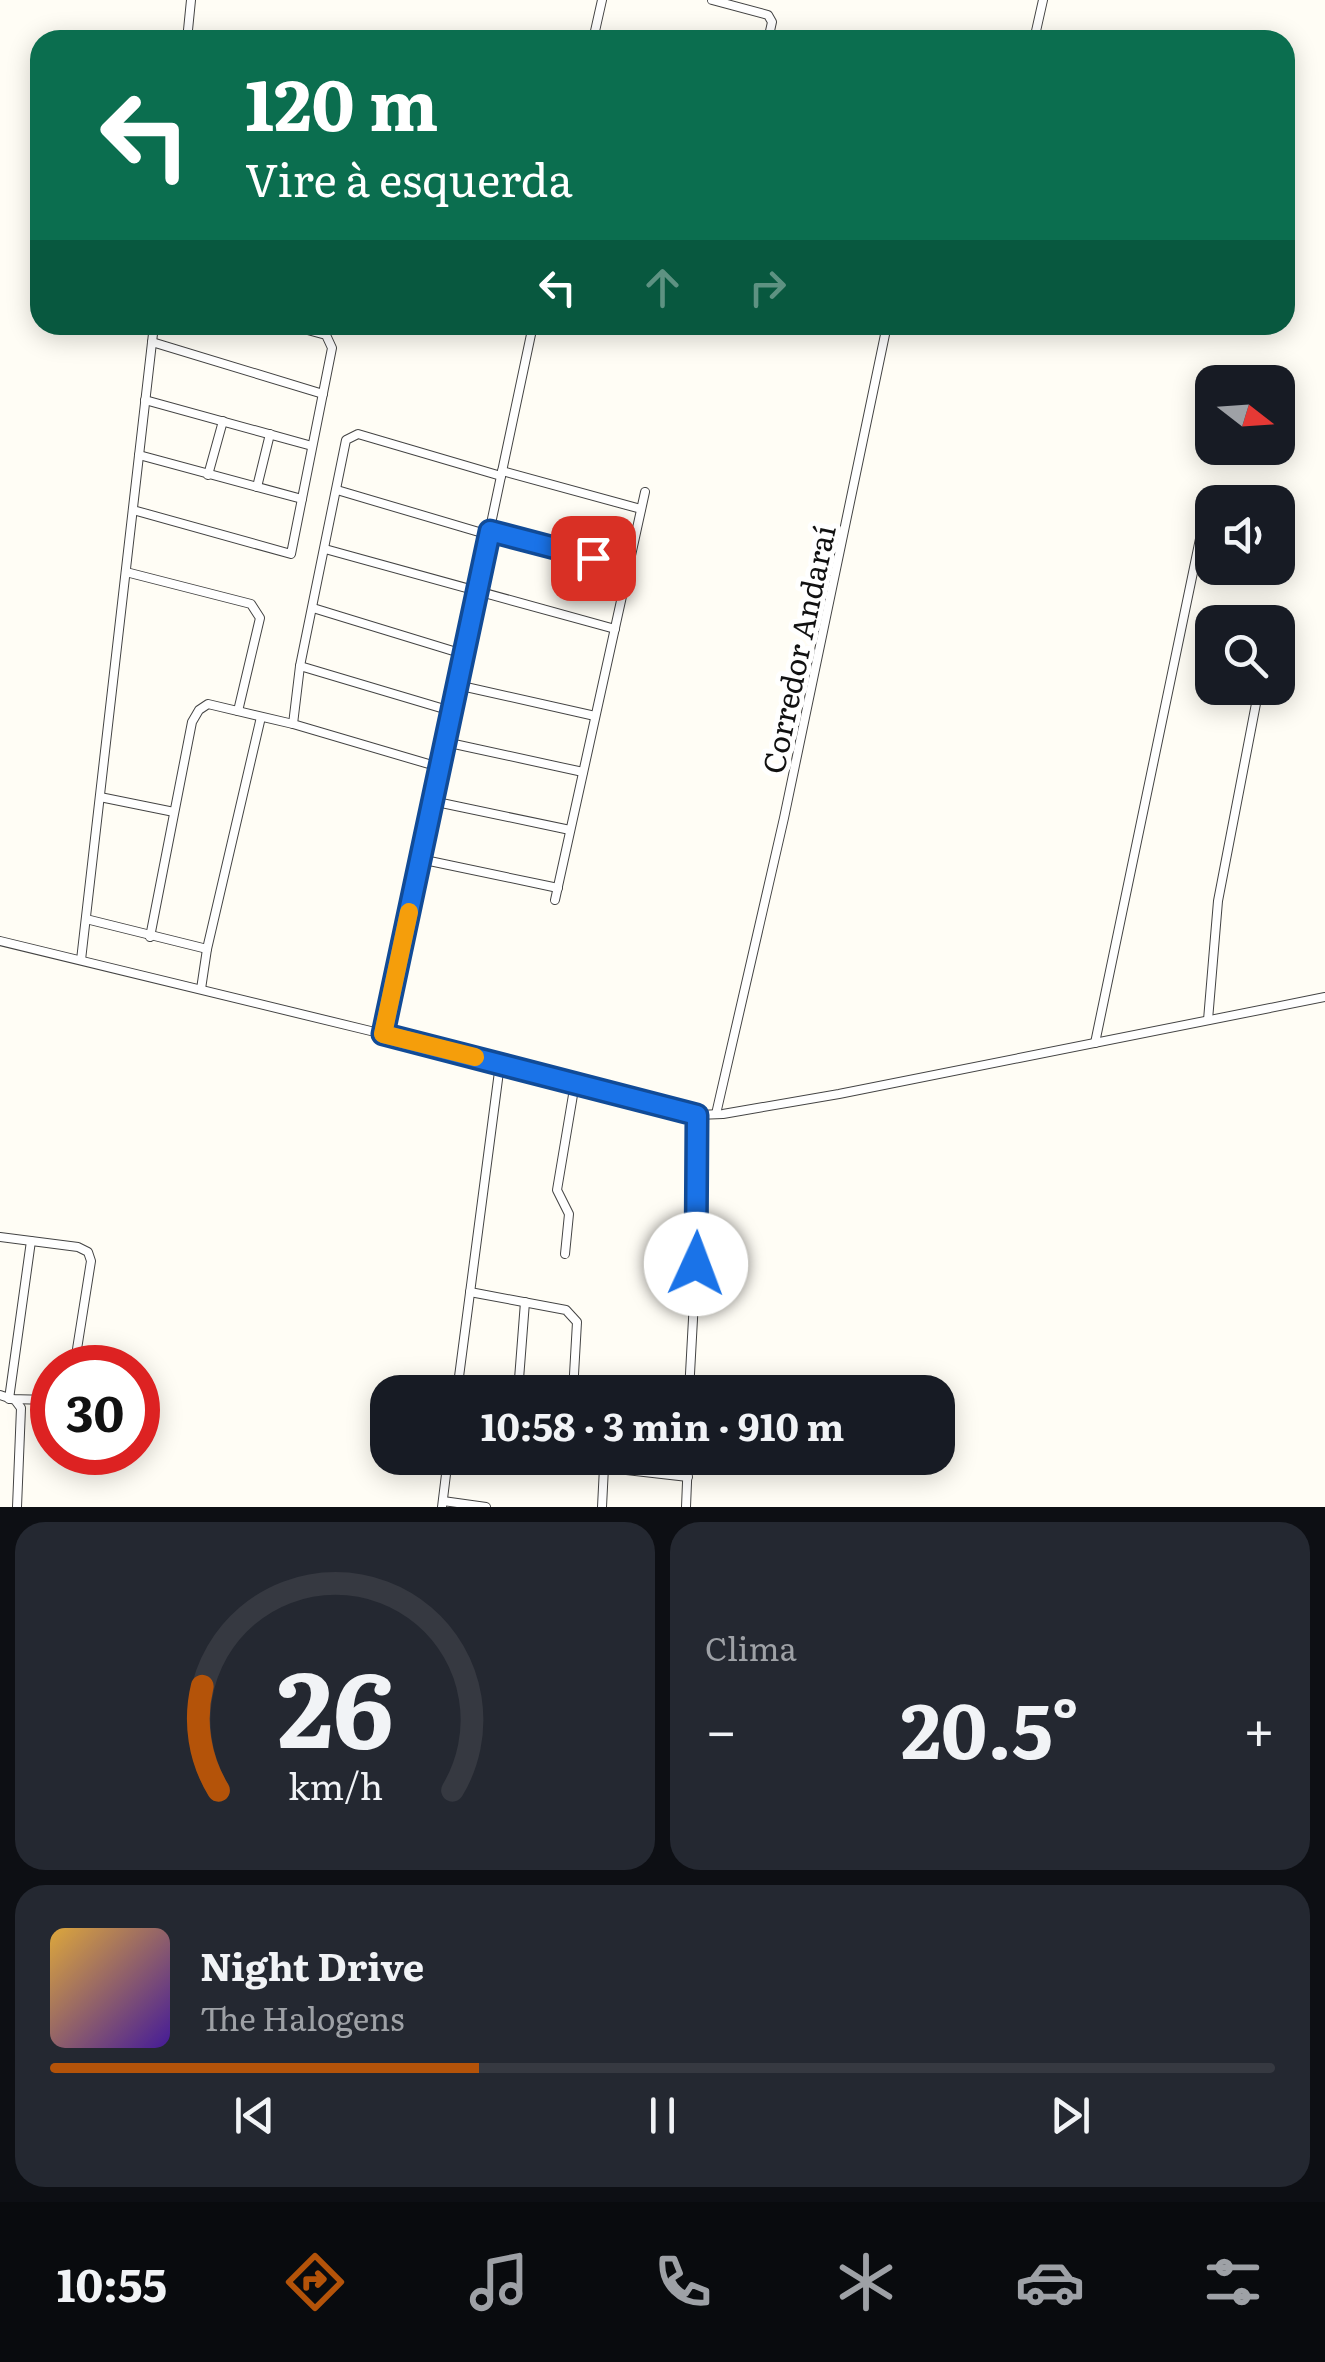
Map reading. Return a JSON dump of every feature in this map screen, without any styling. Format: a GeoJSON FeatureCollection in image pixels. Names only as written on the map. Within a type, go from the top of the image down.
{"type":"FeatureCollection","features":[{"type":"Feature","properties":{"kind":"street"},"geometry":{"type":"LineString","coordinates":[[187,30],[191,0]]}},
{"type":"Feature","properties":{"kind":"street"},"geometry":{"type":"LineString","coordinates":[[596,30],[602,0]]}},
{"type":"Feature","properties":{"kind":"street"},"geometry":{"type":"LineString","coordinates":[[712,0],[768,15],[770,30]]}},
{"type":"Feature","properties":{"kind":"street"},"geometry":{"type":"LineString","coordinates":[[1036,30],[1044,0]]}},
{"type":"Feature","properties":{"kind":"street"},"geometry":{"type":"LineString","coordinates":[[81,960],[153,335]]}},
{"type":"Feature","properties":{"kind":"street"},"geometry":{"type":"LineString","coordinates":[[133,510],[290,554],[332,348],[326,335]]}},
{"type":"Feature","properties":{"kind":"street"},"geometry":{"type":"LineString","coordinates":[[383,1034],[531,335]]}},
{"type":"Feature","properties":{"kind":"street","name":"Corredor Andaraí"},"geometry":{"type":"LineString","coordinates":[[716,1114],[748,982],[885,335]]}},
{"type":"Feature","properties":{"kind":"street"},"geometry":{"type":"LineString","coordinates":[[152,342],[323,394]]}},
{"type":"Feature","properties":{"kind":"street"},"geometry":{"type":"LineString","coordinates":[[146,400],[312,446]]}},
{"type":"Feature","properties":{"kind":"street"},"geometry":{"type":"LineString","coordinates":[[208,475],[223,421]]}},
{"type":"Feature","properties":{"kind":"street"},"geometry":{"type":"LineString","coordinates":[[257,486],[270,434]]}},
{"type":"Feature","properties":{"kind":"street"},"geometry":{"type":"LineString","coordinates":[[293,724],[300,666],[346,440],[358,434],[641,509]]}},
{"type":"Feature","properties":{"kind":"street"},"geometry":{"type":"LineString","coordinates":[[139,455],[302,499]]}},
{"type":"Feature","properties":{"kind":"street"},"geometry":{"type":"LineString","coordinates":[[337,490],[628,568]]}},
{"type":"Feature","properties":{"kind":"street"},"geometry":{"type":"LineString","coordinates":[[555,900],[644,492]]}},
{"type":"Feature","properties":{"kind":"street"},"geometry":{"type":"LineString","coordinates":[[325,549],[615,628]]}},
{"type":"Feature","properties":{"kind":"street"},"geometry":{"type":"LineString","coordinates":[[1095,1043],[1195,558]]}},
{"type":"Feature","properties":{"kind":"street"},"geometry":{"type":"LineString","coordinates":[[126,572],[251,604],[260,618],[238,711]]}},
{"type":"Feature","properties":{"kind":"street"},"geometry":{"type":"LineString","coordinates":[[313,608],[464,654]]}},
{"type":"Feature","properties":{"kind":"street"},"geometry":{"type":"LineString","coordinates":[[300,666],[451,711]]}},
{"type":"Feature","properties":{"kind":"street"},"geometry":{"type":"LineString","coordinates":[[457,685],[595,716]]}},
{"type":"Feature","properties":{"kind":"street"},"geometry":{"type":"LineString","coordinates":[[150,938],[192,722],[208,704],[440,767]]}},
{"type":"Feature","properties":{"kind":"street"},"geometry":{"type":"LineString","coordinates":[[1208,1020],[1218,901],[1257,705]]}},
{"type":"Feature","properties":{"kind":"street"},"geometry":{"type":"LineString","coordinates":[[201,989],[261,716]]}},
{"type":"Feature","properties":{"kind":"street"},"geometry":{"type":"LineString","coordinates":[[445,742],[583,772]]}},
{"type":"Feature","properties":{"kind":"street"},"geometry":{"type":"LineString","coordinates":[[100,798],[174,812]]}},
{"type":"Feature","properties":{"kind":"street"},"geometry":{"type":"LineString","coordinates":[[432,802],[570,830]]}},
{"type":"Feature","properties":{"kind":"street"},"geometry":{"type":"LineString","coordinates":[[420,859],[558,888]]}},
{"type":"Feature","properties":{"kind":"street"},"geometry":{"type":"LineString","coordinates":[[86,919],[150,938],[207,949]]}},
{"type":"Feature","properties":{"kind":"street"},"geometry":{"type":"LineString","coordinates":[[0,941],[697,1115],[839,1094],[1325,997]]}},
{"type":"Feature","properties":{"kind":"street"},"geometry":{"type":"LineString","coordinates":[[459,1375],[500,1064]]}},
{"type":"Feature","properties":{"kind":"street"},"geometry":{"type":"LineString","coordinates":[[564,1254],[569,1214],[557,1190],[575,1082]]}},
{"type":"Feature","properties":{"kind":"street"},"geometry":{"type":"LineString","coordinates":[[690,1375],[696,1264],[697,1115]]}},
{"type":"Feature","properties":{"kind":"street"},"geometry":{"type":"LineString","coordinates":[[0,1237],[78,1247],[88,1252],[91,1261],[78,1345]]}},
{"type":"Feature","properties":{"kind":"street"},"geometry":{"type":"LineString","coordinates":[[4,1397],[31,1241]]}},
{"type":"Feature","properties":{"kind":"street"},"geometry":{"type":"LineString","coordinates":[[470,1292],[566,1310],[577,1322],[574,1375]]}},
{"type":"Feature","properties":{"kind":"street"},"geometry":{"type":"LineString","coordinates":[[519,1375],[525,1302]]}},
{"type":"Feature","properties":{"kind":"street"},"geometry":{"type":"LineString","coordinates":[[4,1397],[30,1399]]}},
{"type":"Feature","properties":{"kind":"street"},"geometry":{"type":"LineString","coordinates":[[4,1397],[19,1404],[22,1416],[17,1507]]}},
{"type":"Feature","properties":{"kind":"street"},"geometry":{"type":"LineString","coordinates":[[446,1475],[442,1504],[486,1507]]}},
{"type":"Feature","properties":{"kind":"street"},"geometry":{"type":"LineString","coordinates":[[602,1507],[604,1475]]}},
{"type":"Feature","properties":{"kind":"street"},"geometry":{"type":"LineString","coordinates":[[671,1475],[688,1477],[686,1507]]}},
{"type":"Feature","properties":{"kind":"slow traffic"},"geometry":{"type":"LineString","coordinates":[[409,912],[383,1034],[475,1057]]}},
{"type":"Feature","properties":{"kind":"route"},"geometry":{"type":"LineString","coordinates":[[593,558],[490,531],[383,1034],[697,1115],[696,1264]]}}]}
